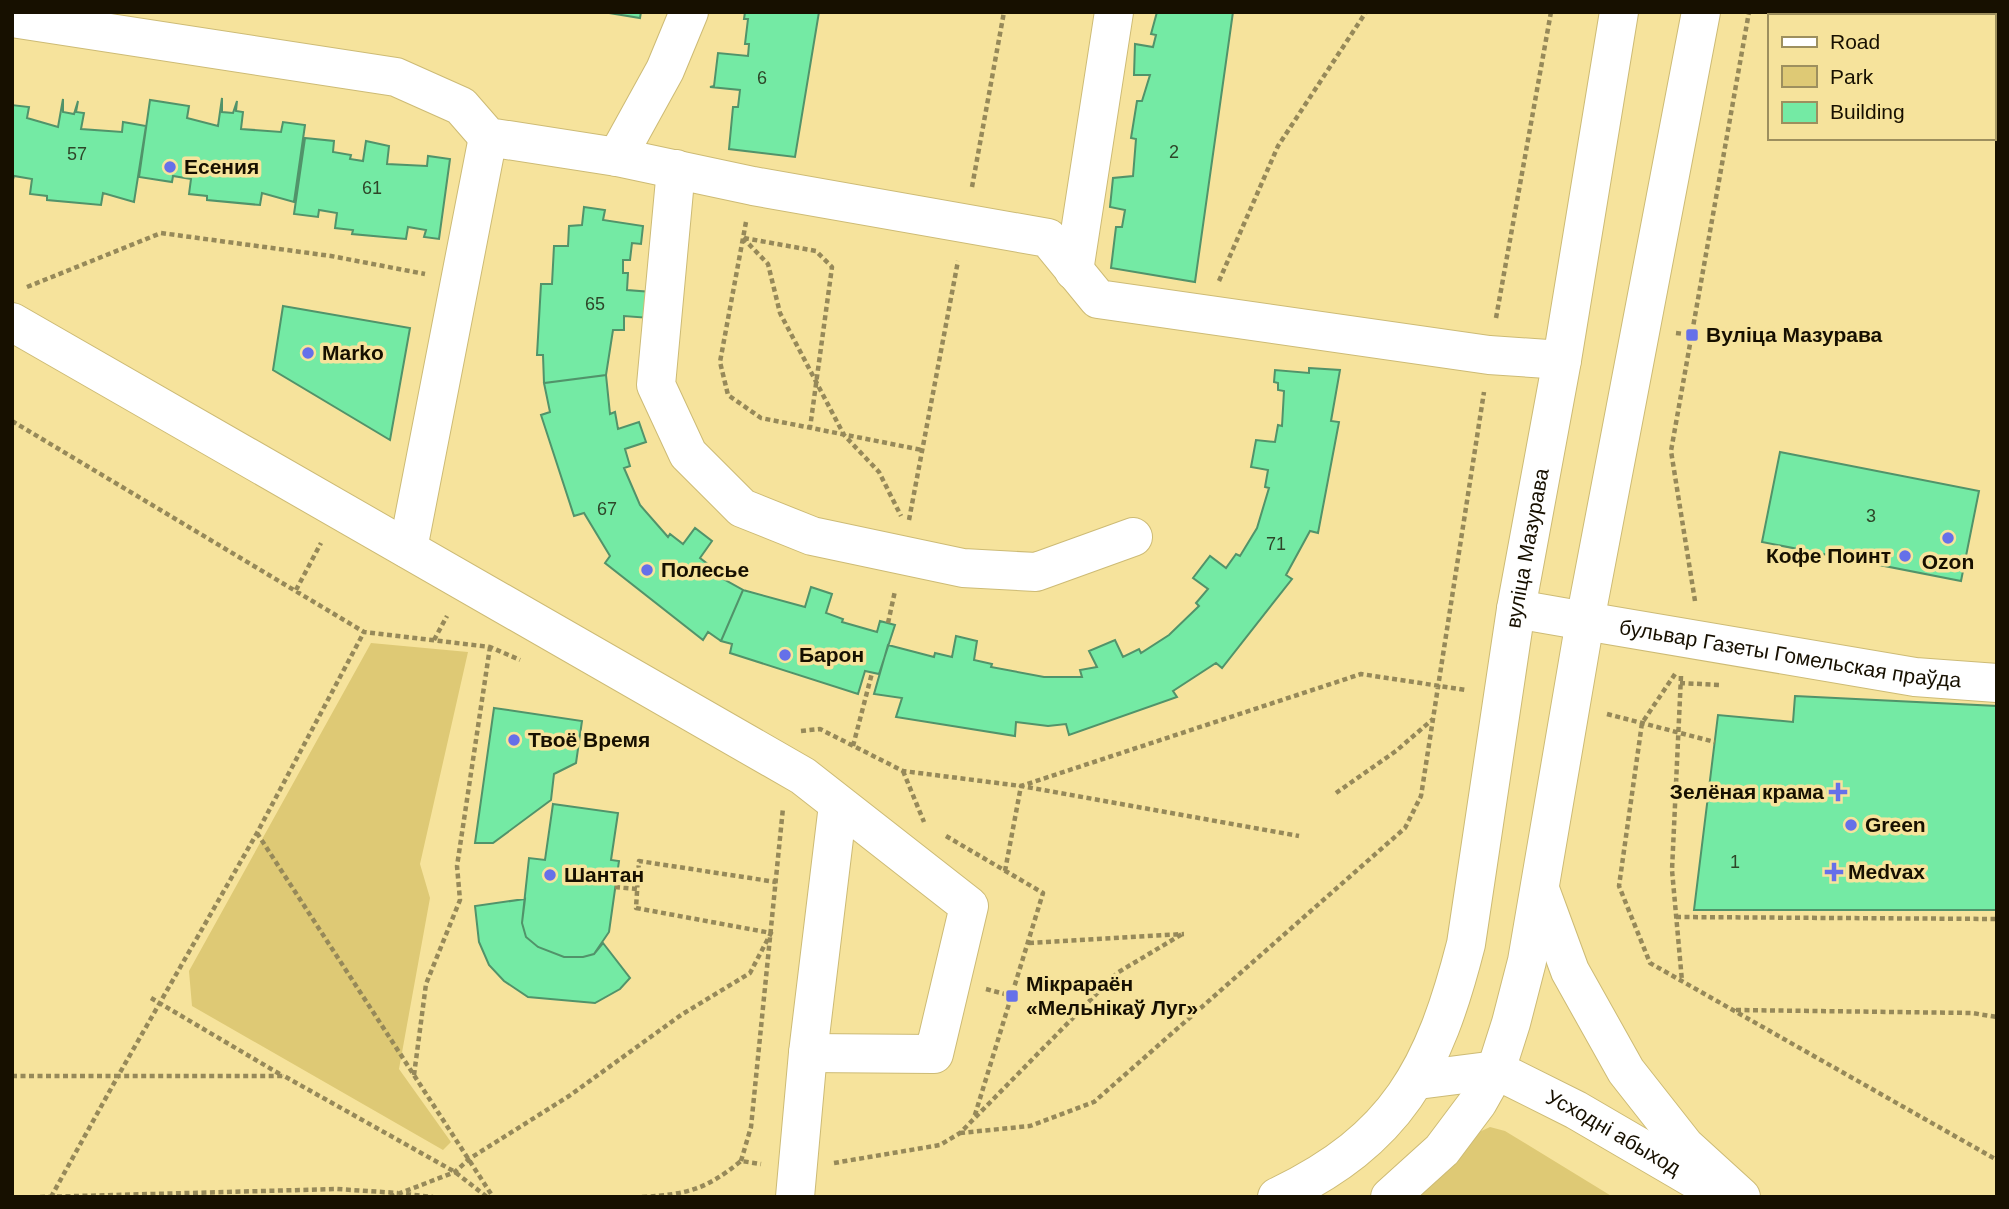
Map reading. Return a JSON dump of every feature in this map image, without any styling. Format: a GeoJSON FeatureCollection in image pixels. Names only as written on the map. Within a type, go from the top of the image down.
{"type":"FeatureCollection","features":[{"type":"Feature","properties":{"kind":"main road"},"geometry":{"type":"LineString","coordinates":[[617,157],[665,70],[689,12]]}},
{"type":"Feature","properties":{"kind":"main road"},"geometry":{"type":"LineString","coordinates":[[1073,271],[1114,12]]}},
{"type":"Feature","properties":{"kind":"main road","name":"вуліца Мазурава"},"geometry":{"type":"LineString","coordinates":[[1277,1197],[1355,1150],[1394,1111],[1418,1080],[1453,995],[1466,944],[1516,608],[1562,360],[1619,12]]}},
{"type":"Feature","properties":{"kind":"main road"},"geometry":{"type":"LineString","coordinates":[[1390,1197],[1427,1166],[1478,1102],[1496,1070],[1527,961],[1585,621],[1701,12]]}},
{"type":"Feature","properties":{"kind":"main road"},"geometry":{"type":"LineString","coordinates":[[12,18],[396,76],[461,106],[488,137],[617,157],[753,186],[965,221],[1048,238],[1098,299],[1489,355],[1562,360]]}},
{"type":"Feature","properties":{"kind":"main road"},"geometry":{"type":"LineString","coordinates":[[408,549],[488,137]]}},
{"type":"Feature","properties":{"kind":"main road"},"geometry":{"type":"LineString","coordinates":[[676,169],[656,385],[688,454],[742,508],[812,536],[962,568],[1036,572],[1133,537]]}},
{"type":"Feature","properties":{"kind":"main road"},"geometry":{"type":"LineString","coordinates":[[17,307],[408,549],[803,776],[969,906],[934,1054],[808,1052]]}},
{"type":"Feature","properties":{"kind":"main road","name":"бульвар Газеты Гомельская праўда"},"geometry":{"type":"LineString","coordinates":[[1516,608],[1915,677],[1997,683]]}},
{"type":"Feature","properties":{"kind":"main road"},"geometry":{"type":"LineString","coordinates":[[795,1197],[808,1052],[838,805]]}},
{"type":"Feature","properties":{"kind":"main road"},"geometry":{"type":"LineString","coordinates":[[1540,890],[1570,971],[1626,1071],[1685,1146],[1741,1197]]}},
{"type":"Feature","properties":{"kind":"main road"},"geometry":{"type":"LineString","coordinates":[[1418,1080],[1496,1070]]}},
{"type":"Feature","properties":{"kind":"main road","name":"Усходні абыход"},"geometry":{"type":"LineString","coordinates":[[1496,1070],[1576,1110],[1696,1182],[1729,1197]]}},
{"type":"Feature","properties":{"kind":"path"},"geometry":{"type":"LineString","coordinates":[[743,238],[768,264],[780,313],[816,386],[844,435],[879,472],[907,529],[1004,12]]}},
{"type":"Feature","properties":{"kind":"path"},"geometry":{"type":"LineString","coordinates":[[1203,316],[1278,146],[1366,12]]}},
{"type":"Feature","properties":{"kind":"path"},"geometry":{"type":"LineString","coordinates":[[960,1133],[1030,1126],[1094,1102],[1405,828],[1421,796],[1489,355],[1551,12]]}},
{"type":"Feature","properties":{"kind":"path"},"geometry":{"type":"LineString","coordinates":[[1694,612],[1695,593],[1671,451],[1749,12]]}},
{"type":"Feature","properties":{"kind":"path"},"geometry":{"type":"LineString","coordinates":[[753,186],[720,362],[728,395],[761,418],[922,450]]}},
{"type":"Feature","properties":{"kind":"path"},"geometry":{"type":"LineString","coordinates":[[17,307],[32,284],[161,233],[331,256],[430,275]]}},
{"type":"Feature","properties":{"kind":"path"},"geometry":{"type":"LineString","coordinates":[[743,238],[816,251],[832,267],[810,428]]}},
{"type":"Feature","properties":{"kind":"path"},"geometry":{"type":"LineString","coordinates":[[12,421],[364,632],[490,648],[528,663]]}},
{"type":"Feature","properties":{"kind":"path"},"geometry":{"type":"LineString","coordinates":[[296,590],[328,530]]}},
{"type":"Feature","properties":{"kind":"path"},"geometry":{"type":"LineString","coordinates":[[435,640],[452,606]]}},
{"type":"Feature","properties":{"kind":"path"},"geometry":{"type":"LineString","coordinates":[[51,1197],[257,833],[364,632]]}},
{"type":"Feature","properties":{"kind":"path"},"geometry":{"type":"LineString","coordinates":[[414,1075],[426,985],[460,900],[457,866],[490,648]]}},
{"type":"Feature","properties":{"kind":"path"},"geometry":{"type":"LineString","coordinates":[[1682,982],[1672,870],[1681,664],[1642,723],[1619,886],[1650,963],[1682,982],[1997,1160]]}},
{"type":"Feature","properties":{"kind":"path"},"geometry":{"type":"LineString","coordinates":[[853,746],[872,673]]}},
{"type":"Feature","properties":{"kind":"path"},"geometry":{"type":"LineString","coordinates":[[1021,786],[1361,674],[1477,692]]}},
{"type":"Feature","properties":{"kind":"path"},"geometry":{"type":"LineString","coordinates":[[1606,714],[1715,741]]}},
{"type":"Feature","properties":{"kind":"path"},"geometry":{"type":"LineString","coordinates":[[1336,793],[1396,751],[1434,717]]}},
{"type":"Feature","properties":{"kind":"path"},"geometry":{"type":"LineString","coordinates":[[793,732],[820,729],[903,771],[1021,786],[1299,836]]}},
{"type":"Feature","properties":{"kind":"path"},"geometry":{"type":"LineString","coordinates":[[1004,871],[1021,786]]}},
{"type":"Feature","properties":{"kind":"path"},"geometry":{"type":"LineString","coordinates":[[642,1197],[674,1195],[713,1184],[741,1161],[751,1127],[784,800]]}},
{"type":"Feature","properties":{"kind":"path"},"geometry":{"type":"LineString","coordinates":[[257,833],[469,1159],[490,1197]]}},
{"type":"Feature","properties":{"kind":"path"},"geometry":{"type":"LineString","coordinates":[[771,933],[636,908],[639,861],[776,882]]}},
{"type":"Feature","properties":{"kind":"path"},"geometry":{"type":"LineString","coordinates":[[615,887],[638,889]]}},
{"type":"Feature","properties":{"kind":"path"},"geometry":{"type":"LineString","coordinates":[[1676,917],[1997,919]]}},
{"type":"Feature","properties":{"kind":"path"},"geometry":{"type":"LineString","coordinates":[[390,1197],[405,1194],[455,1172],[469,1159],[569,1096],[681,1015],[750,973],[771,933]]}},
{"type":"Feature","properties":{"kind":"path"},"geometry":{"type":"LineString","coordinates":[[833,1163],[940,1145],[960,1133],[1117,973],[1185,933],[1029,943]]}},
{"type":"Feature","properties":{"kind":"path"},"geometry":{"type":"LineString","coordinates":[[151,998],[455,1172],[490,1197]]}},
{"type":"Feature","properties":{"kind":"path"},"geometry":{"type":"LineString","coordinates":[[1734,1010],[1972,1013],[1997,1017]]}},
{"type":"Feature","properties":{"kind":"path"},"geometry":{"type":"LineString","coordinates":[[12,1076],[284,1076]]}},
{"type":"Feature","properties":{"kind":"path"},"geometry":{"type":"LineString","coordinates":[[741,1161],[764,1164]]}},
{"type":"Feature","properties":{"kind":"path"},"geometry":{"type":"LineString","coordinates":[[40,1197],[337,1189],[433,1197]]}},
{"type":"Feature","properties":{"kind":"green space"},"geometry":{"type":"Polygon","coordinates":[[[371,643],[468,652],[420,864],[430,898],[399,1069],[451,1142],[443,1150],[192,1006],[189,971],[371,643]]]}},
{"type":"Feature","properties":{"kind":"green space"},"geometry":{"type":"Polygon","coordinates":[[[1490,1127],[1505,1131],[1613,1197],[1415,1197],[1477,1133],[1490,1127]]]}},
{"type":"Feature","properties":{"kind":"building"},"geometry":{"type":"Polygon","coordinates":[[[603,12],[641,12],[640,18],[603,12]]]}},
{"type":"Feature","properties":{"kind":"building"},"geometry":{"type":"Polygon","coordinates":[[[745,12],[819,12],[795,157],[729,149],[733,107],[738,107],[740,90],[710,87],[714,86],[718,53],[748,56],[749,44],[745,44],[748,19],[744,19],[745,12]]]}},
{"type":"Feature","properties":{"kind":"building"},"geometry":{"type":"Polygon","coordinates":[[[1157,12],[1233,12],[1195,282],[1111,268],[1116,227],[1122,227],[1125,210],[1110,207],[1113,178],[1133,176],[1136,139],[1131,138],[1137,101],[1142,101],[1150,75],[1134,75],[1135,44],[1153,47],[1156,35],[1151,34],[1157,12]]]}},
{"type":"Feature","properties":{"kind":"building"},"geometry":{"type":"Polygon","coordinates":[[[222,98],[222,112],[233,113],[237,101],[236,111],[243,112],[241,129],[281,132],[283,122],[305,125],[294,202],[262,193],[260,205],[207,200],[207,196],[189,194],[191,179],[173,176],[172,182],[139,177],[150,100],[189,106],[187,118],[218,126],[222,98]]]}},
{"type":"Feature","properties":{"kind":"building"},"geometry":{"type":"Polygon","coordinates":[[[63,99],[63,112],[74,114],[78,101],[76,112],[84,113],[81,129],[122,132],[123,122],[146,126],[134,202],[103,193],[101,205],[47,200],[47,196],[30,194],[32,179],[14,176],[12,183],[12,105],[29,107],[27,118],[58,127],[63,99]]]}},
{"type":"Feature","properties":{"kind":"building"},"geometry":{"type":"Polygon","coordinates":[[[305,138],[334,141],[333,152],[351,155],[350,159],[363,161],[366,141],[389,146],[387,164],[427,166],[428,156],[450,159],[439,239],[424,237],[426,230],[408,227],[406,239],[352,234],[353,230],[335,228],[337,213],[319,210],[318,217],[294,214],[305,138]]]}},
{"type":"Feature","properties":{"kind":"building"},"geometry":{"type":"Polygon","coordinates":[[[584,207],[605,210],[603,220],[643,226],[641,244],[632,243],[630,260],[623,260],[623,273],[628,273],[627,290],[652,292],[650,318],[624,316],[624,330],[613,330],[606,375],[544,383],[543,355],[537,355],[541,284],[552,284],[554,246],[568,246],[569,226],[582,225],[584,207]]]}},
{"type":"Feature","properties":{"kind":"building"},"geometry":{"type":"Polygon","coordinates":[[[283,306],[410,328],[390,440],[273,370],[283,306]]]}},
{"type":"Feature","properties":{"kind":"building"},"geometry":{"type":"Polygon","coordinates":[[[1309,368],[1340,370],[1331,421],[1339,422],[1318,533],[1310,531],[1286,575],[1292,579],[1222,668],[1216,663],[1173,691],[1177,697],[1069,735],[1066,724],[1048,726],[1016,722],[1015,736],[896,717],[902,698],[874,694],[888,645],[934,657],[935,653],[952,657],[956,636],[977,641],[974,660],[992,664],[991,667],[1044,677],[1082,677],[1080,670],[1097,667],[1089,651],[1115,640],[1123,657],[1139,649],[1141,653],[1169,635],[1199,606],[1196,603],[1208,589],[1193,578],[1210,556],[1226,568],[1236,554],[1240,556],[1257,528],[1269,488],[1265,487],[1268,470],[1251,467],[1256,440],[1275,442],[1278,425],[1282,426],[1284,391],[1278,390],[1278,383],[1274,382],[1275,370],[1309,373],[1309,368]]]}},
{"type":"Feature","properties":{"kind":"building"},"geometry":{"type":"Polygon","coordinates":[[[606,375],[610,414],[615,412],[618,429],[639,422],[646,442],[625,449],[630,466],[624,468],[640,505],[668,537],[670,534],[683,544],[695,528],[712,541],[700,558],[713,568],[711,572],[743,590],[721,641],[708,632],[703,640],[605,563],[610,556],[584,513],[574,516],[541,415],[550,412],[544,383],[606,375]]]}},
{"type":"Feature","properties":{"kind":"building"},"geometry":{"type":"Polygon","coordinates":[[[1780,452],[1979,491],[1961,581],[1762,542],[1780,452]]]}},
{"type":"Feature","properties":{"kind":"building"},"geometry":{"type":"Polygon","coordinates":[[[811,587],[832,594],[826,613],[843,619],[842,622],[877,632],[880,621],[895,625],[879,674],[865,671],[858,694],[730,653],[732,644],[721,641],[743,590],[805,607],[811,587]]]}},
{"type":"Feature","properties":{"kind":"building","name":"Green"},"geometry":{"type":"Polygon","coordinates":[[[1795,696],[1997,706],[1997,910],[1694,910],[1718,715],[1793,722],[1795,696]]]}},
{"type":"Feature","properties":{"kind":"building"},"geometry":{"type":"Polygon","coordinates":[[[494,708],[582,721],[576,763],[554,774],[551,800],[493,843],[475,843],[494,708]]]}},
{"type":"Feature","properties":{"kind":"building"},"geometry":{"type":"Polygon","coordinates":[[[553,804],[618,813],[611,860],[619,861],[609,932],[594,954],[583,957],[564,957],[538,947],[526,937],[522,923],[529,858],[545,860],[553,804]]]}},
{"type":"Feature","properties":{"kind":"building"},"geometry":{"type":"Polygon","coordinates":[[[525,899],[522,923],[526,937],[538,947],[564,957],[583,957],[594,954],[603,943],[630,978],[620,989],[595,1003],[528,997],[504,981],[489,965],[479,942],[475,906],[525,899]]]}},
{"type":"Feature","properties":{"kind":"place","name":"Есения"},"geometry":{"type":"Point","coordinates":[170,167]}},
{"type":"Feature","properties":{"kind":"place","name":"Вуліца Мазурава"},"geometry":{"type":"Point","coordinates":[1692,335]}},
{"type":"Feature","properties":{"kind":"place","name":"Marko"},"geometry":{"type":"Point","coordinates":[308,353]}},
{"type":"Feature","properties":{"kind":"place","name":"Ozon"},"geometry":{"type":"Point","coordinates":[1948,538]}},
{"type":"Feature","properties":{"kind":"place","name":"Кофе Поинт"},"geometry":{"type":"Point","coordinates":[1905,556]}},
{"type":"Feature","properties":{"kind":"place","name":"Полесье"},"geometry":{"type":"Point","coordinates":[647,570]}},
{"type":"Feature","properties":{"kind":"place","name":"Барон"},"geometry":{"type":"Point","coordinates":[785,655]}},
{"type":"Feature","properties":{"kind":"place","name":"Твоё Время"},"geometry":{"type":"Point","coordinates":[514,740]}},
{"type":"Feature","properties":{"kind":"place","name":"Зелёная крама"},"geometry":{"type":"Point","coordinates":[1838,792]}},
{"type":"Feature","properties":{"kind":"place","name":"Green"},"geometry":{"type":"Point","coordinates":[1851,825]}},
{"type":"Feature","properties":{"kind":"place","name":"Medvax"},"geometry":{"type":"Point","coordinates":[1834,872]}},
{"type":"Feature","properties":{"kind":"place","name":"Шантан"},"geometry":{"type":"Point","coordinates":[550,875]}},
{"type":"Feature","properties":{"kind":"place","name":"Мікрараён «Мельнікаў Луг»"},"geometry":{"type":"Point","coordinates":[1012,996]}}]}
